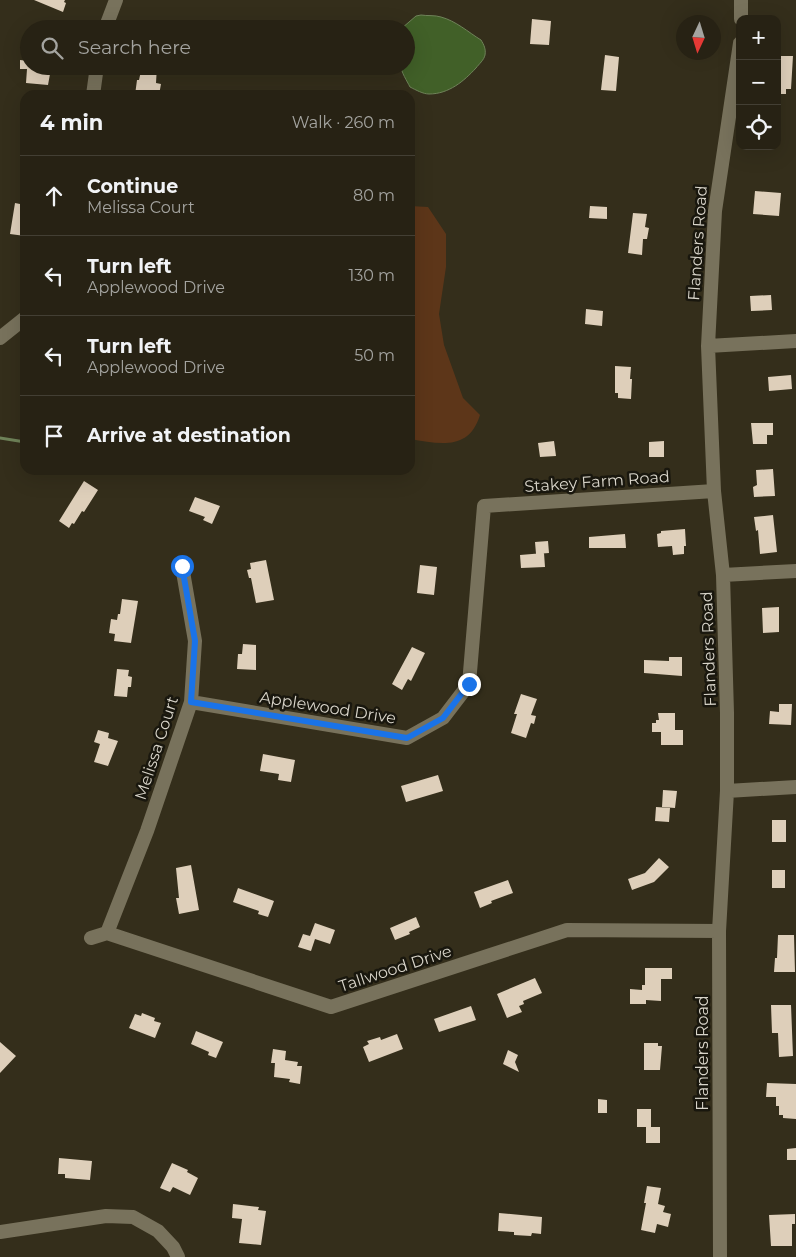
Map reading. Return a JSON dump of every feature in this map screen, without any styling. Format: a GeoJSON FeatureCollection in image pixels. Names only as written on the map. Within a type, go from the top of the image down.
{"type":"FeatureCollection","features":[{"type":"Feature","properties":{"kind":"street"},"geometry":{"type":"LineString","coordinates":[[108,20],[116,0]]}},
{"type":"Feature","properties":{"kind":"street"},"geometry":{"type":"LineString","coordinates":[[741,0],[741,15]]}},
{"type":"Feature","properties":{"kind":"street","name":"Flanders Road"},"geometry":{"type":"LineString","coordinates":[[720,1257],[719,932],[727,791],[727,713],[723,575],[714,491],[708,346],[715,211],[737,60]]}},
{"type":"Feature","properties":{"kind":"street"},"geometry":{"type":"LineString","coordinates":[[94,90],[95,75]]}},
{"type":"Feature","properties":{"kind":"street"},"geometry":{"type":"LineString","coordinates":[[0,338],[20,322]]}},
{"type":"Feature","properties":{"kind":"street"},"geometry":{"type":"LineString","coordinates":[[708,346],[796,341]]}},
{"type":"Feature","properties":{"kind":"street","name":"Stakey Farm Road"},"geometry":{"type":"LineString","coordinates":[[484,506],[714,491]]}},
{"type":"Feature","properties":{"kind":"street","name":"Applewood Drive"},"geometry":{"type":"LineString","coordinates":[[191,702],[407,738],[443,718],[469,684],[484,506]]}},
{"type":"Feature","properties":{"kind":"street","name":"Melissa Court"},"geometry":{"type":"LineString","coordinates":[[107,933],[147,831],[191,702],[195,641],[182,566]]}},
{"type":"Feature","properties":{"kind":"street"},"geometry":{"type":"LineString","coordinates":[[723,575],[796,572]]}},
{"type":"Feature","properties":{"kind":"street"},"geometry":{"type":"LineString","coordinates":[[727,791],[796,787]]}},
{"type":"Feature","properties":{"kind":"street","name":"Tallwood Drive"},"geometry":{"type":"LineString","coordinates":[[107,933],[331,1007],[567,930],[719,932]]}},
{"type":"Feature","properties":{"kind":"street"},"geometry":{"type":"LineString","coordinates":[[91,938],[107,933]]}},
{"type":"Feature","properties":{"kind":"street"},"geometry":{"type":"LineString","coordinates":[[0,1232],[106,1216],[133,1217],[158,1231],[173,1248],[178,1257]]}},
{"type":"Feature","properties":{"kind":"shaded area"},"geometry":{"type":"Polygon","coordinates":[[[416,16],[439,16],[452,21],[481,40],[484,45],[484,59],[466,78],[456,86],[443,92],[429,94],[420,92],[410,87],[404,75],[415,75],[415,20],[411,20],[416,16]]]}},
{"type":"Feature","properties":{"kind":"shaded area"},"geometry":{"type":"Polygon","coordinates":[[[415,206],[428,207],[446,234],[446,267],[439,314],[444,345],[463,398],[480,415],[469,435],[461,440],[442,443],[415,440],[415,206]]]}},
{"type":"Feature","properties":{"kind":"building"},"geometry":{"type":"Polygon","coordinates":[[[34,0],[65,0],[64,2],[66,3],[63,12],[34,0]]]}},
{"type":"Feature","properties":{"kind":"building"},"geometry":{"type":"Polygon","coordinates":[[[532,19],[551,21],[549,45],[530,44],[532,19]]]}},
{"type":"Feature","properties":{"kind":"building"},"geometry":{"type":"Polygon","coordinates":[[[605,55],[619,57],[616,91],[601,90],[605,55]]]}},
{"type":"Feature","properties":{"kind":"building"},"geometry":{"type":"Polygon","coordinates":[[[781,56],[793,56],[791,89],[786,89],[786,94],[781,94],[781,56]]]}},
{"type":"Feature","properties":{"kind":"building"},"geometry":{"type":"Polygon","coordinates":[[[27,75],[50,75],[48,85],[26,83],[27,75]]]}},
{"type":"Feature","properties":{"kind":"building"},"geometry":{"type":"Polygon","coordinates":[[[140,75],[156,75],[156,83],[161,84],[160,90],[136,90],[137,80],[139,80],[140,75]]]}},
{"type":"Feature","properties":{"kind":"building"},"geometry":{"type":"Polygon","coordinates":[[[755,191],[781,193],[779,216],[753,214],[755,191]]]}},
{"type":"Feature","properties":{"kind":"building"},"geometry":{"type":"Polygon","coordinates":[[[15,203],[20,204],[20,235],[10,234],[15,203]]]}},
{"type":"Feature","properties":{"kind":"building"},"geometry":{"type":"Polygon","coordinates":[[[590,206],[607,207],[607,219],[589,218],[590,206]]]}},
{"type":"Feature","properties":{"kind":"building"},"geometry":{"type":"Polygon","coordinates":[[[633,213],[647,214],[645,227],[649,228],[647,239],[643,239],[642,255],[628,253],[633,213]]]}},
{"type":"Feature","properties":{"kind":"building"},"geometry":{"type":"Polygon","coordinates":[[[771,295],[772,310],[751,311],[750,296],[771,295]]]}},
{"type":"Feature","properties":{"kind":"building"},"geometry":{"type":"Polygon","coordinates":[[[586,309],[603,311],[602,326],[585,324],[586,309]]]}},
{"type":"Feature","properties":{"kind":"building"},"geometry":{"type":"Polygon","coordinates":[[[615,366],[631,367],[631,399],[618,398],[618,393],[615,393],[615,366]]]}},
{"type":"Feature","properties":{"kind":"building"},"geometry":{"type":"Polygon","coordinates":[[[791,375],[792,389],[769,391],[768,377],[791,375]]]}},
{"type":"Feature","properties":{"kind":"building"},"geometry":{"type":"Polygon","coordinates":[[[751,423],[773,423],[773,435],[767,435],[767,444],[753,444],[751,423]]]}},
{"type":"Feature","properties":{"kind":"building"},"geometry":{"type":"Polygon","coordinates":[[[554,441],[556,456],[540,457],[538,443],[554,441]]]}},
{"type":"Feature","properties":{"kind":"building"},"geometry":{"type":"Polygon","coordinates":[[[664,441],[664,457],[649,457],[649,442],[664,441]]]}},
{"type":"Feature","properties":{"kind":"building"},"geometry":{"type":"Polygon","coordinates":[[[773,469],[775,496],[754,497],[753,487],[757,485],[756,470],[773,469]]]}},
{"type":"Feature","properties":{"kind":"building"},"geometry":{"type":"Polygon","coordinates":[[[84,481],[98,490],[84,512],[82,511],[74,524],[72,523],[69,528],[59,521],[84,481]]]}},
{"type":"Feature","properties":{"kind":"building"},"geometry":{"type":"Polygon","coordinates":[[[195,497],[220,506],[212,524],[203,520],[205,517],[189,511],[195,497]]]}},
{"type":"Feature","properties":{"kind":"building"},"geometry":{"type":"Polygon","coordinates":[[[773,515],[777,552],[760,554],[758,530],[756,531],[754,517],[773,515]]]}},
{"type":"Feature","properties":{"kind":"building"},"geometry":{"type":"Polygon","coordinates":[[[685,529],[686,546],[684,546],[684,554],[673,555],[672,546],[658,547],[657,534],[661,533],[661,531],[685,529]]]}},
{"type":"Feature","properties":{"kind":"building"},"geometry":{"type":"Polygon","coordinates":[[[625,534],[626,548],[589,548],[589,537],[625,534]]]}},
{"type":"Feature","properties":{"kind":"building"},"geometry":{"type":"Polygon","coordinates":[[[548,541],[549,553],[536,554],[535,542],[548,541]]]}},
{"type":"Feature","properties":{"kind":"building"},"geometry":{"type":"Polygon","coordinates":[[[544,553],[545,567],[521,568],[520,555],[544,553]]]}},
{"type":"Feature","properties":{"kind":"building"},"geometry":{"type":"Polygon","coordinates":[[[266,560],[274,600],[256,603],[251,578],[249,578],[247,570],[251,569],[250,563],[266,560]]]}},
{"type":"Feature","properties":{"kind":"building"},"geometry":{"type":"Polygon","coordinates":[[[420,565],[437,567],[434,595],[417,593],[420,565]]]}},
{"type":"Feature","properties":{"kind":"building"},"geometry":{"type":"Polygon","coordinates":[[[122,599],[138,601],[131,643],[114,641],[115,634],[109,633],[111,619],[117,620],[118,614],[120,614],[122,599]]]}},
{"type":"Feature","properties":{"kind":"building"},"geometry":{"type":"Polygon","coordinates":[[[779,607],[779,632],[763,633],[762,608],[779,607]]]}},
{"type":"Feature","properties":{"kind":"building"},"geometry":{"type":"Polygon","coordinates":[[[243,644],[256,645],[256,670],[237,669],[238,654],[242,654],[243,644]]]}},
{"type":"Feature","properties":{"kind":"building"},"geometry":{"type":"Polygon","coordinates":[[[412,647],[425,653],[411,681],[408,679],[402,690],[392,684],[412,647]]]}},
{"type":"Feature","properties":{"kind":"building"},"geometry":{"type":"Polygon","coordinates":[[[669,657],[682,657],[682,676],[644,673],[644,660],[669,661],[669,657]]]}},
{"type":"Feature","properties":{"kind":"building"},"geometry":{"type":"Polygon","coordinates":[[[117,669],[129,670],[128,676],[132,677],[127,697],[114,696],[117,669]]]}},
{"type":"Feature","properties":{"kind":"building"},"geometry":{"type":"Polygon","coordinates":[[[521,694],[537,699],[531,715],[536,716],[534,724],[531,723],[526,738],[511,733],[517,714],[514,714],[521,694]]]}},
{"type":"Feature","properties":{"kind":"building"},"geometry":{"type":"Polygon","coordinates":[[[779,704],[792,704],[791,725],[769,724],[770,711],[779,712],[779,704]]]}},
{"type":"Feature","properties":{"kind":"building"},"geometry":{"type":"Polygon","coordinates":[[[658,713],[675,713],[675,730],[683,730],[683,745],[661,745],[661,732],[652,732],[652,723],[656,723],[656,720],[659,720],[658,713]]]}},
{"type":"Feature","properties":{"kind":"building"},"geometry":{"type":"Polygon","coordinates":[[[98,730],[109,733],[108,738],[118,741],[108,766],[94,762],[100,744],[94,742],[98,730]]]}},
{"type":"Feature","properties":{"kind":"building"},"geometry":{"type":"Polygon","coordinates":[[[263,754],[295,760],[291,782],[278,780],[279,774],[260,771],[263,754]]]}},
{"type":"Feature","properties":{"kind":"building"},"geometry":{"type":"Polygon","coordinates":[[[438,775],[443,791],[406,802],[401,786],[438,775]]]}},
{"type":"Feature","properties":{"kind":"building"},"geometry":{"type":"Polygon","coordinates":[[[663,790],[677,791],[675,808],[662,807],[663,790]]]}},
{"type":"Feature","properties":{"kind":"building"},"geometry":{"type":"Polygon","coordinates":[[[656,807],[670,808],[669,822],[655,821],[656,807]]]}},
{"type":"Feature","properties":{"kind":"building"},"geometry":{"type":"Polygon","coordinates":[[[772,820],[786,820],[786,842],[772,842],[772,820]]]}},
{"type":"Feature","properties":{"kind":"building"},"geometry":{"type":"Polygon","coordinates":[[[659,858],[669,867],[654,882],[632,890],[628,879],[645,873],[659,858]]]}},
{"type":"Feature","properties":{"kind":"building"},"geometry":{"type":"Polygon","coordinates":[[[191,865],[199,910],[179,914],[176,898],[179,898],[176,868],[191,865]]]}},
{"type":"Feature","properties":{"kind":"building"},"geometry":{"type":"Polygon","coordinates":[[[772,870],[785,870],[785,888],[772,888],[772,870]]]}},
{"type":"Feature","properties":{"kind":"building"},"geometry":{"type":"Polygon","coordinates":[[[508,880],[513,893],[491,901],[492,903],[480,908],[474,892],[508,880]]]}},
{"type":"Feature","properties":{"kind":"building"},"geometry":{"type":"Polygon","coordinates":[[[238,888],[274,901],[268,917],[258,914],[259,911],[233,902],[238,888]]]}},
{"type":"Feature","properties":{"kind":"building"},"geometry":{"type":"Polygon","coordinates":[[[416,917],[420,927],[409,932],[410,934],[395,940],[390,928],[416,917]]]}},
{"type":"Feature","properties":{"kind":"building"},"geometry":{"type":"Polygon","coordinates":[[[315,923],[335,930],[330,944],[315,939],[311,951],[298,947],[303,934],[310,936],[315,923]]]}},
{"type":"Feature","properties":{"kind":"building"},"geometry":{"type":"Polygon","coordinates":[[[778,935],[794,935],[795,972],[774,972],[778,935]]]}},
{"type":"Feature","properties":{"kind":"building"},"geometry":{"type":"Polygon","coordinates":[[[645,968],[672,968],[672,979],[661,979],[661,1001],[646,1000],[646,1004],[630,1004],[630,989],[642,990],[642,985],[645,985],[645,968]]]}},
{"type":"Feature","properties":{"kind":"building"},"geometry":{"type":"Polygon","coordinates":[[[535,978],[542,993],[523,1001],[524,1004],[519,1006],[522,1012],[507,1018],[497,994],[535,978]]]}},
{"type":"Feature","properties":{"kind":"building"},"geometry":{"type":"Polygon","coordinates":[[[771,1005],[791,1005],[793,1056],[779,1057],[778,1033],[772,1033],[771,1005]]]}},
{"type":"Feature","properties":{"kind":"building"},"geometry":{"type":"Polygon","coordinates":[[[471,1006],[476,1020],[439,1032],[434,1019],[471,1006]]]}},
{"type":"Feature","properties":{"kind":"building"},"geometry":{"type":"Polygon","coordinates":[[[142,1013],[155,1018],[154,1021],[161,1023],[155,1038],[129,1028],[135,1014],[141,1016],[142,1013]]]}},
{"type":"Feature","properties":{"kind":"building"},"geometry":{"type":"Polygon","coordinates":[[[196,1031],[223,1042],[216,1058],[208,1055],[209,1052],[191,1044],[196,1031]]]}},
{"type":"Feature","properties":{"kind":"building"},"geometry":{"type":"Polygon","coordinates":[[[397,1034],[403,1049],[369,1062],[363,1047],[369,1044],[367,1041],[380,1037],[381,1040],[397,1034]]]}},
{"type":"Feature","properties":{"kind":"building"},"geometry":{"type":"Polygon","coordinates":[[[0,1042],[16,1056],[0,1073],[0,1042]]]}},
{"type":"Feature","properties":{"kind":"building"},"geometry":{"type":"Polygon","coordinates":[[[644,1043],[658,1043],[658,1046],[662,1046],[660,1070],[644,1070],[644,1043]]]}},
{"type":"Feature","properties":{"kind":"building"},"geometry":{"type":"Polygon","coordinates":[[[273,1049],[286,1051],[285,1060],[298,1062],[297,1066],[302,1066],[300,1084],[289,1082],[290,1079],[274,1077],[275,1063],[271,1063],[273,1049]]]}},
{"type":"Feature","properties":{"kind":"building"},"geometry":{"type":"Polygon","coordinates":[[[508,1050],[518,1055],[515,1062],[519,1072],[503,1064],[508,1050]]]}},
{"type":"Feature","properties":{"kind":"building"},"geometry":{"type":"Polygon","coordinates":[[[767,1083],[796,1084],[796,1119],[783,1118],[783,1115],[779,1115],[776,1097],[766,1097],[767,1083]]]}},
{"type":"Feature","properties":{"kind":"building"},"geometry":{"type":"Polygon","coordinates":[[[598,1099],[607,1100],[607,1113],[598,1113],[598,1099]]]}},
{"type":"Feature","properties":{"kind":"building"},"geometry":{"type":"Polygon","coordinates":[[[637,1109],[651,1109],[651,1127],[660,1127],[660,1143],[646,1143],[646,1127],[637,1127],[637,1109]]]}},
{"type":"Feature","properties":{"kind":"building"},"geometry":{"type":"Polygon","coordinates":[[[796,1148],[796,1160],[787,1160],[787,1149],[796,1148]]]}},
{"type":"Feature","properties":{"kind":"building"},"geometry":{"type":"Polygon","coordinates":[[[59,1158],[92,1161],[90,1180],[65,1178],[65,1174],[58,1174],[59,1158]]]}},
{"type":"Feature","properties":{"kind":"building"},"geometry":{"type":"Polygon","coordinates":[[[172,1163],[188,1170],[187,1172],[198,1178],[190,1195],[173,1187],[170,1192],[160,1188],[172,1163]]]}},
{"type":"Feature","properties":{"kind":"building"},"geometry":{"type":"Polygon","coordinates":[[[647,1186],[661,1188],[658,1204],[665,1206],[663,1212],[671,1214],[668,1227],[657,1224],[655,1233],[641,1230],[647,1186]]]}},
{"type":"Feature","properties":{"kind":"building"},"geometry":{"type":"Polygon","coordinates":[[[233,1204],[259,1207],[258,1210],[266,1211],[261,1245],[239,1243],[242,1219],[232,1218],[233,1204]]]}},
{"type":"Feature","properties":{"kind":"building"},"geometry":{"type":"Polygon","coordinates":[[[499,1213],[542,1217],[541,1234],[532,1233],[531,1236],[514,1235],[514,1232],[498,1231],[499,1213]]]}},
{"type":"Feature","properties":{"kind":"building"},"geometry":{"type":"Polygon","coordinates":[[[795,1214],[795,1224],[792,1224],[792,1246],[771,1246],[769,1215],[795,1214]]]}},
{"type":"Feature","properties":{"kind":"waterway"},"geometry":{"type":"LineString","coordinates":[[0,438],[20,441]]}},
{"type":"Feature","properties":{"kind":"route"},"geometry":{"type":"LineString","coordinates":[[182,566],[195,641],[191,702],[407,738],[443,718],[469,684]]}}]}
